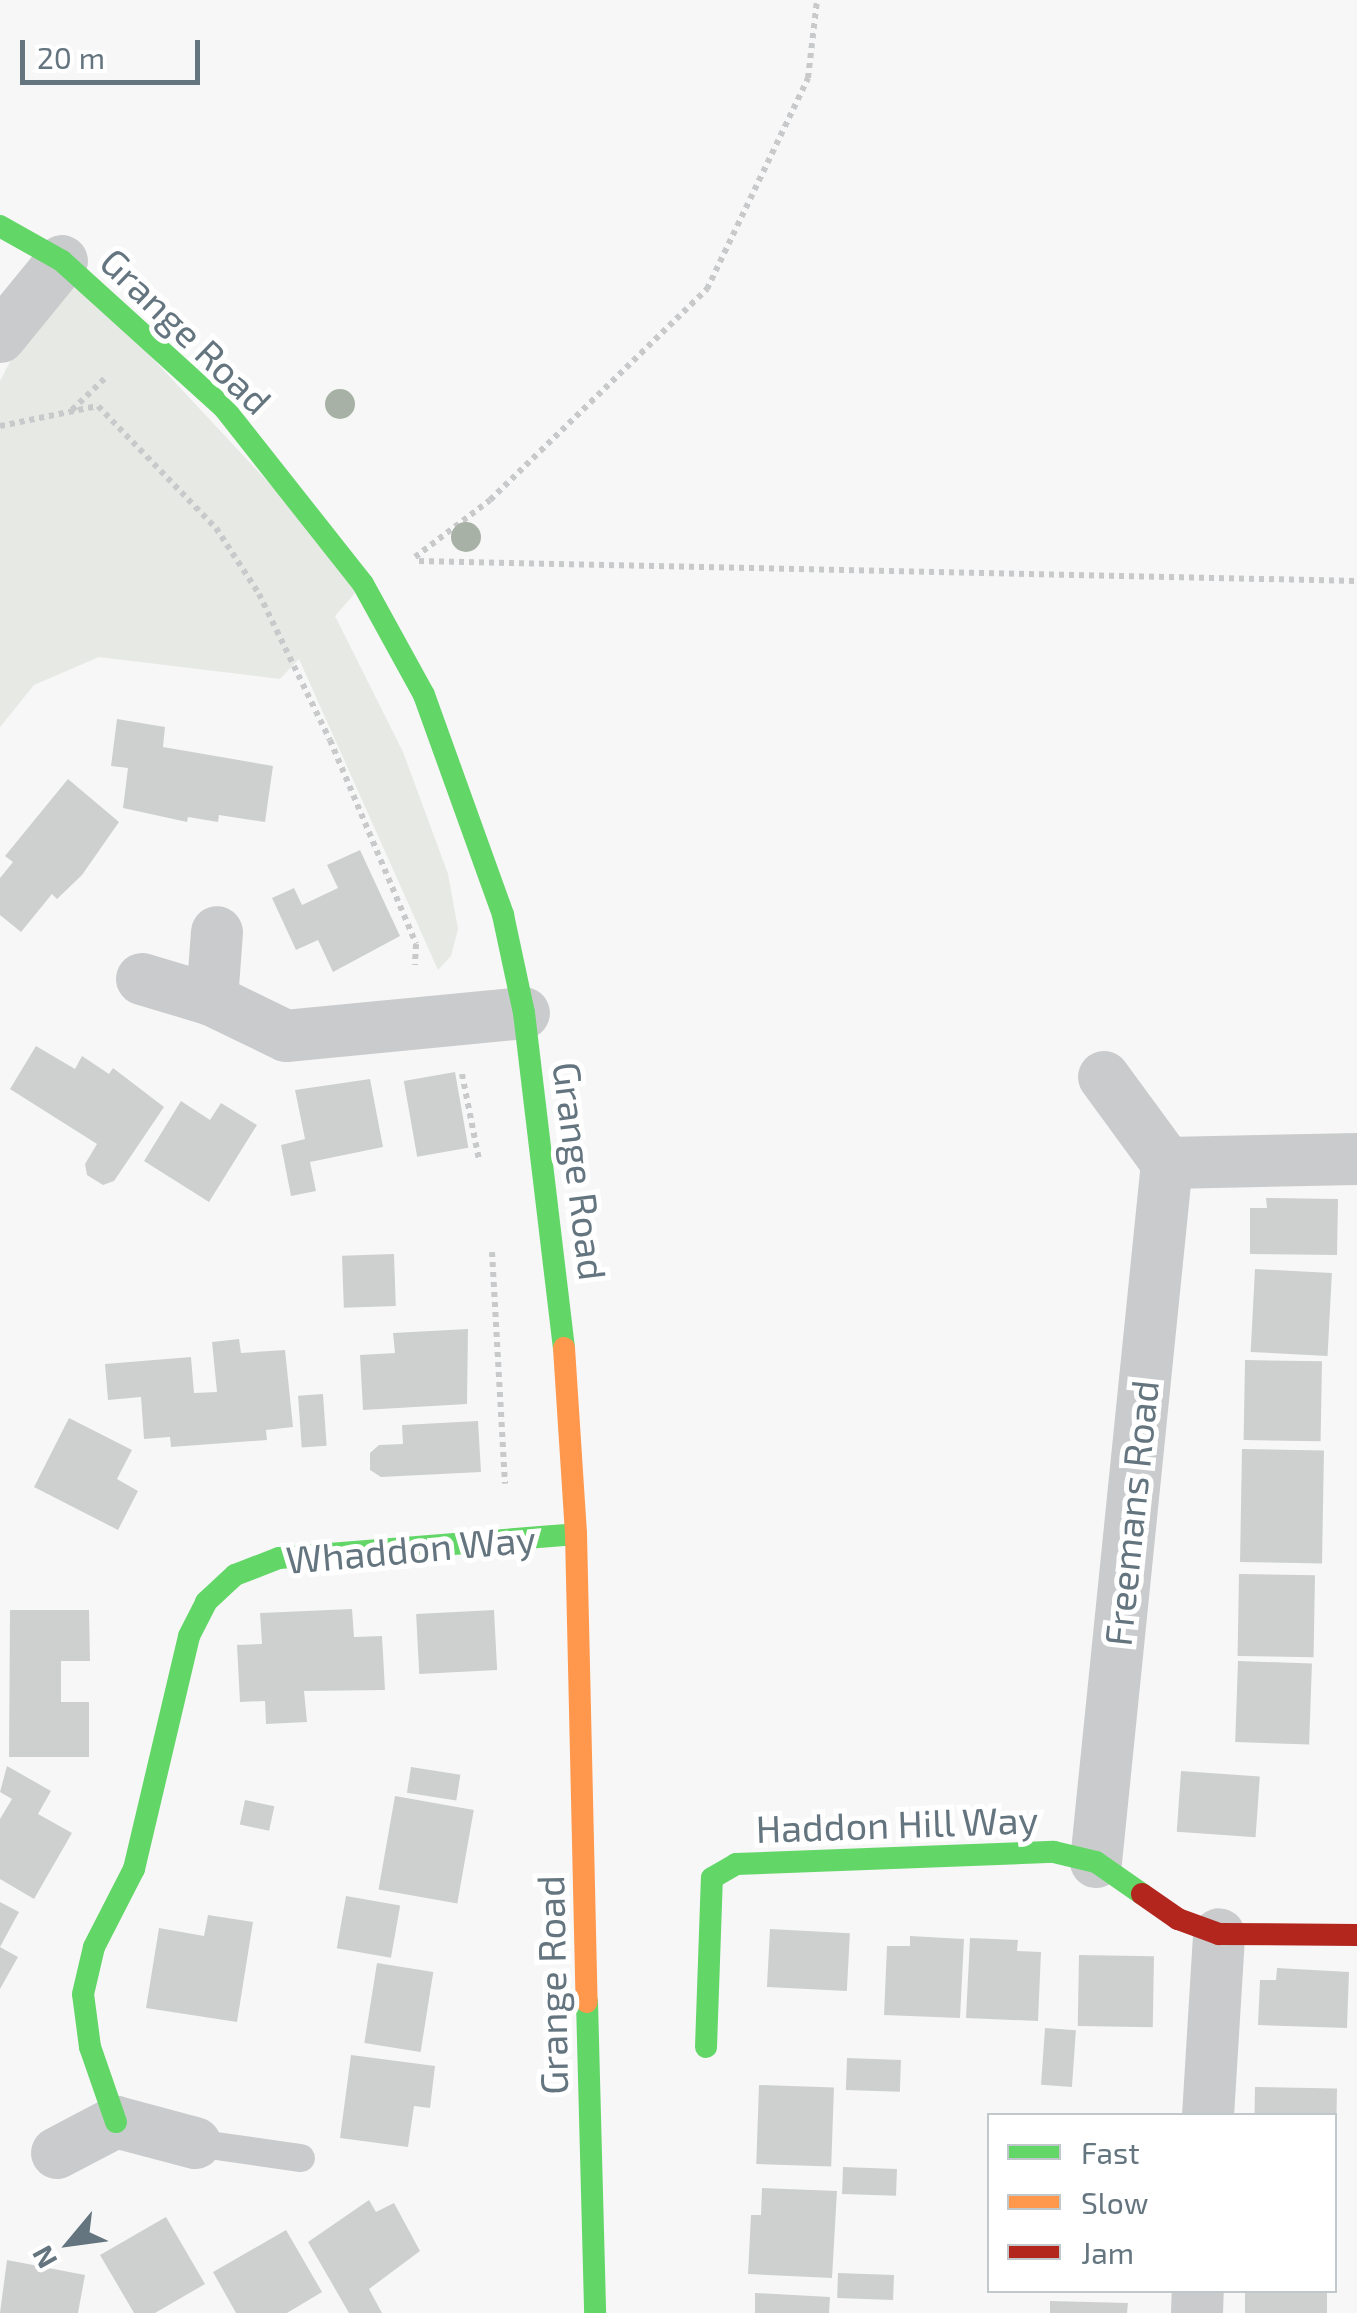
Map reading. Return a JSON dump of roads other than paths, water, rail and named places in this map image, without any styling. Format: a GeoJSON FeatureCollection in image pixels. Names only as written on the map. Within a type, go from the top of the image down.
{"type":"FeatureCollection","features":[{"type":"Feature","properties":{"kind":"street","name":"Grange Road"},"geometry":{"type":"LineString","coordinates":[[0,226],[62,261],[224,408],[363,584],[424,696],[478,830],[524,1013],[560,1286],[576,1534],[595,2313]]}},
{"type":"Feature","properties":{"kind":"street"},"geometry":{"type":"LineString","coordinates":[[0,337],[62,261]]}},
{"type":"Feature","properties":{"kind":"street"},"geometry":{"type":"LineString","coordinates":[[212,1000],[217,932]]}},
{"type":"Feature","properties":{"kind":"street"},"geometry":{"type":"LineString","coordinates":[[142,979],[212,1000],[286,1036],[524,1013]]}},
{"type":"Feature","properties":{"kind":"street"},"geometry":{"type":"LineString","coordinates":[[1104,1078],[1167,1163],[1357,1159]]}},
{"type":"Feature","properties":{"kind":"street","name":"Freemans Road"},"geometry":{"type":"LineString","coordinates":[[1096,1862],[1167,1163]]}},
{"type":"Feature","properties":{"kind":"street","name":"Whaddon Way"},"geometry":{"type":"LineString","coordinates":[[116,2122],[90,2048],[83,1994],[94,1948],[134,1869],[188,1636],[206,1602],[235,1575],[278,1558],[576,1534]]}},
{"type":"Feature","properties":{"kind":"street","name":"Haddon Hill Way"},"geometry":{"type":"LineString","coordinates":[[706,2047],[712,1878],[723,1867],[924,1852],[1054,1852],[1096,1862],[1178,1920],[1218,1934],[1357,1935]]}},
{"type":"Feature","properties":{"kind":"street"},"geometry":{"type":"LineString","coordinates":[[1208,2113],[1218,1934]]}},
{"type":"Feature","properties":{"kind":"street"},"geometry":{"type":"LineString","coordinates":[[57,2154],[116,2122],[195,2143]]}},
{"type":"Feature","properties":{"kind":"lane"},"geometry":{"type":"LineString","coordinates":[[195,2143],[301,2158]]}}]}
